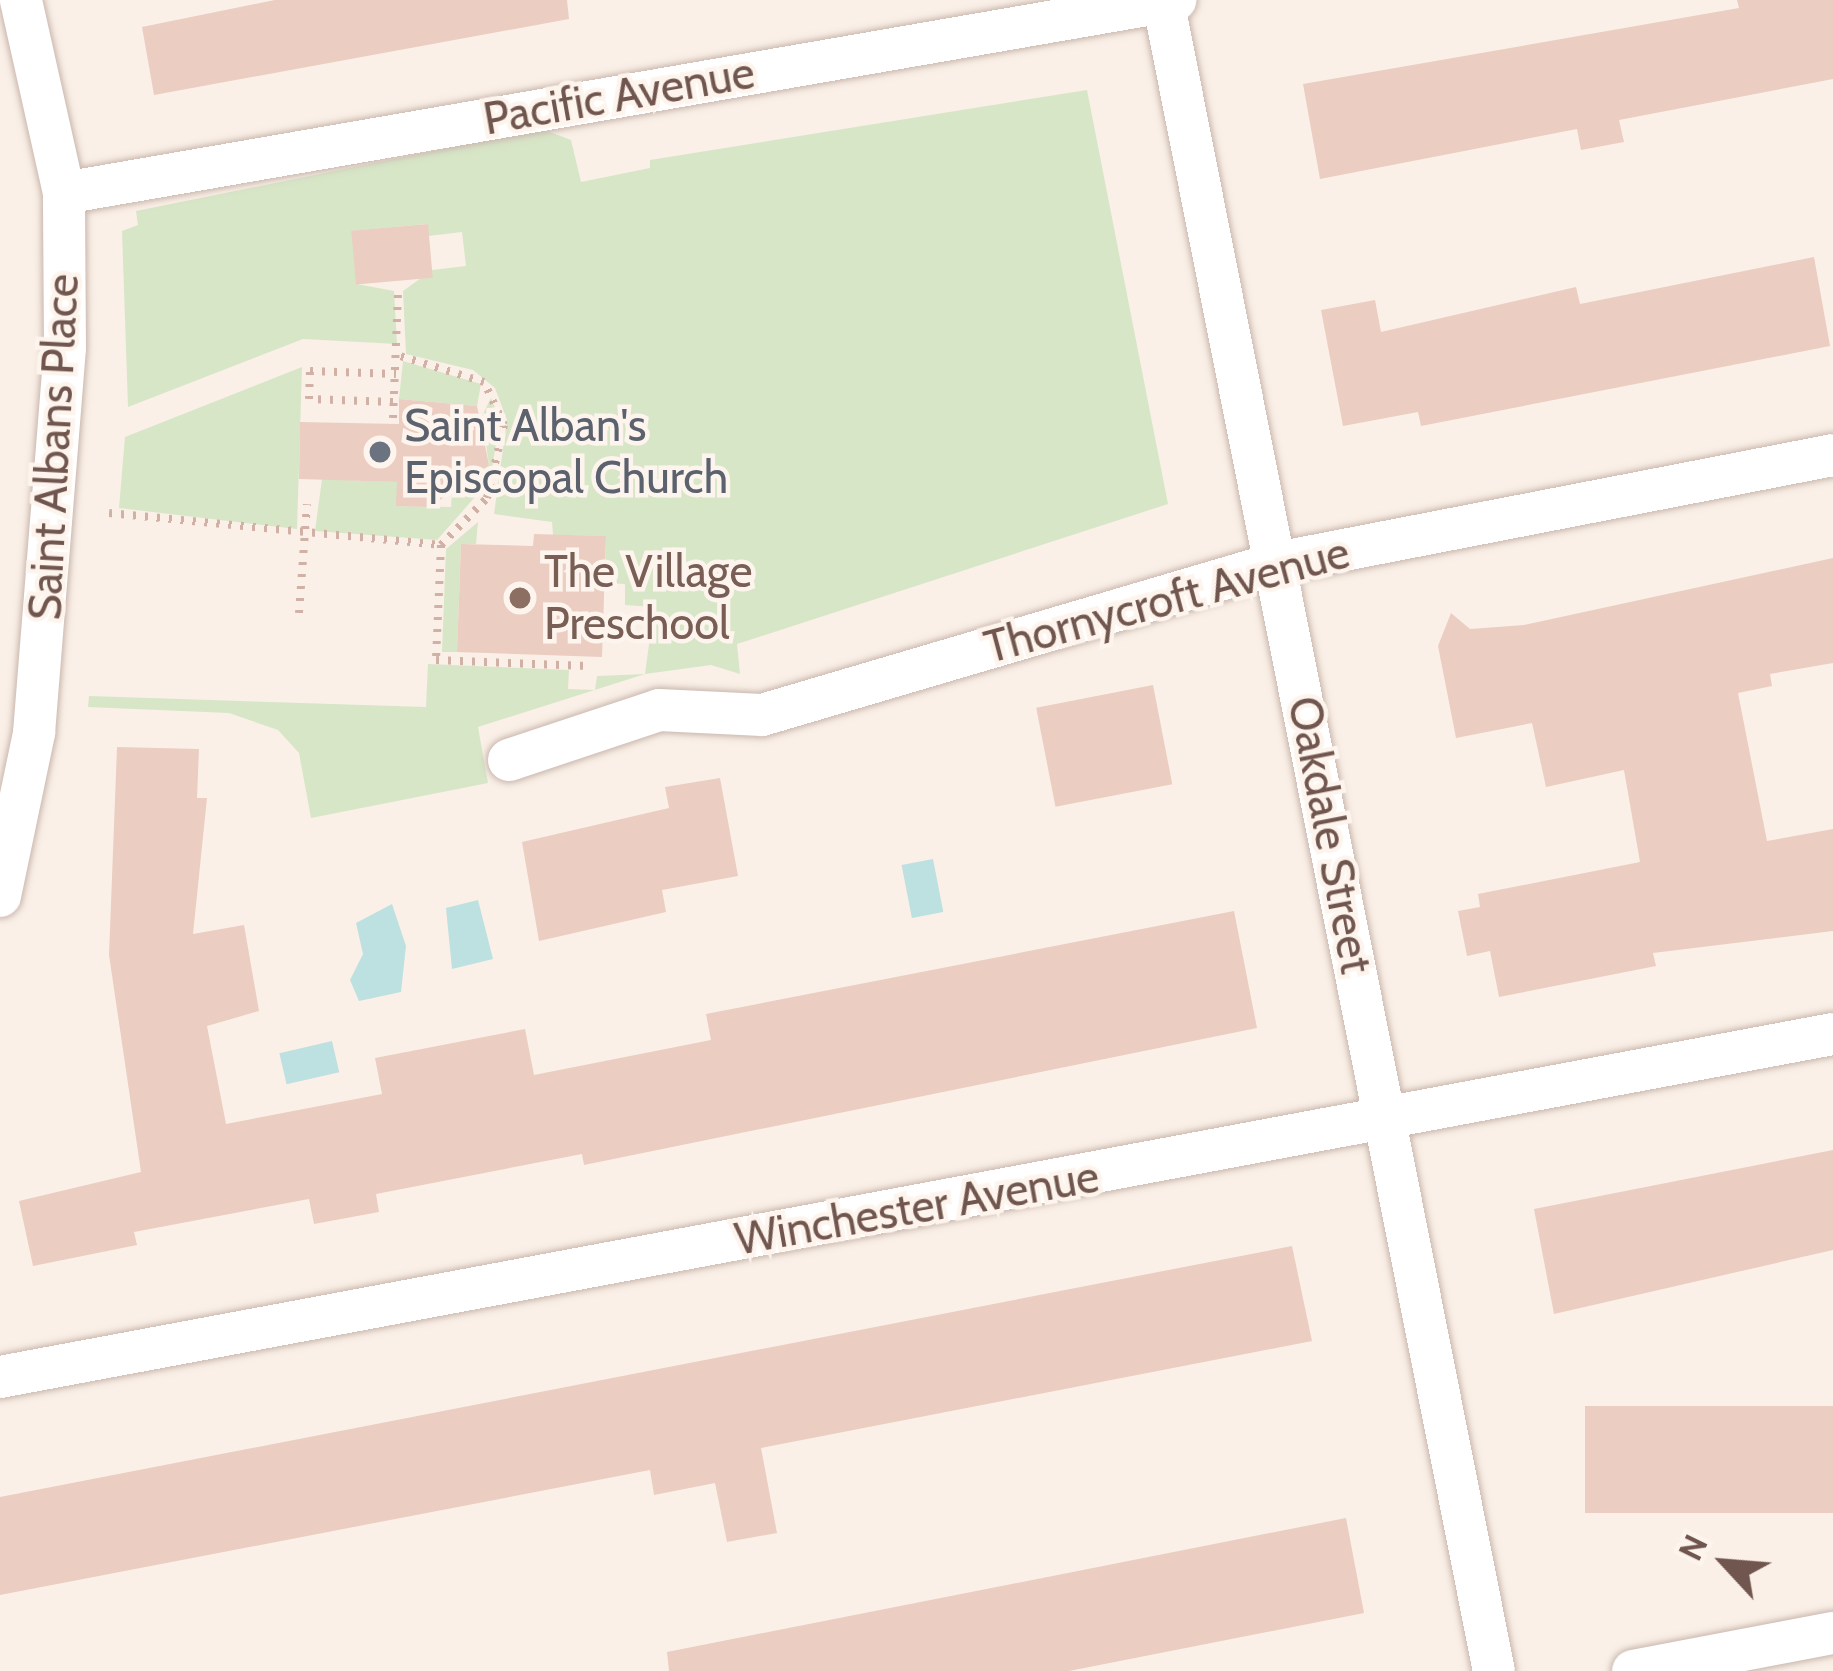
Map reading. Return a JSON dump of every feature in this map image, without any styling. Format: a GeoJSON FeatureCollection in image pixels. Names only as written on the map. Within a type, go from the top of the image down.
{"type":"FeatureCollection","features":[{"type":"Feature","properties":{"kind":"street","name":"Saint Albans Place"},"geometry":{"type":"LineString","coordinates":[[0,896],[26,787],[49,596],[64,193],[21,0]]}},
{"type":"Feature","properties":{"kind":"street","name":"Pacific Avenue"},"geometry":{"type":"LineString","coordinates":[[64,193],[1167,1]]}},
{"type":"Feature","properties":{"kind":"street","name":"Oakdale Street"},"geometry":{"type":"LineString","coordinates":[[1167,1],[1494,1671]]}},
{"type":"Feature","properties":{"kind":"street","name":"Thornycroft Avenue"},"geometry":{"type":"LineString","coordinates":[[509,760],[659,710],[762,715],[1277,563],[1833,455]]}},
{"type":"Feature","properties":{"kind":"street","name":"Winchester Avenue"},"geometry":{"type":"LineString","coordinates":[[0,1377],[1833,1034]]}},
{"type":"Feature","properties":{"kind":"street"},"geometry":{"type":"LineString","coordinates":[[1634,1671],[1833,1633]]}},
{"type":"Feature","properties":{"kind":"path"},"geometry":{"type":"LineString","coordinates":[[393,418],[400,356],[398,292]]}},
{"type":"Feature","properties":{"kind":"path"},"geometry":{"type":"LineString","coordinates":[[400,356],[484,382],[504,425],[487,498],[441,545],[436,660],[588,666]]}},
{"type":"Feature","properties":{"kind":"path"},"geometry":{"type":"LineString","coordinates":[[393,401],[309,399],[310,371],[396,374]]}},
{"type":"Feature","properties":{"kind":"path"},"geometry":{"type":"LineString","coordinates":[[299,613],[307,504]]}},
{"type":"Feature","properties":{"kind":"path"},"geometry":{"type":"LineString","coordinates":[[109,513],[307,537],[441,545]]}},
{"type":"Feature","properties":{"kind":"green space"},"geometry":{"type":"Polygon","coordinates":[[[1087,90],[1168,504],[737,644],[740,674],[711,665],[645,674],[654,607],[625,605],[625,584],[605,583],[606,536],[553,535],[552,522],[494,514],[507,420],[495,388],[473,370],[406,354],[403,291],[432,270],[466,266],[462,232],[428,236],[427,224],[352,231],[357,284],[394,291],[397,344],[303,339],[128,407],[122,231],[138,225],[136,211],[542,129],[571,140],[581,182],[650,168],[650,160],[1087,90]]]}},
{"type":"Feature","properties":{"kind":"green space"},"geometry":{"type":"Polygon","coordinates":[[[403,361],[481,384],[477,406],[399,399],[403,361]]]}},
{"type":"Feature","properties":{"kind":"green space"},"geometry":{"type":"Polygon","coordinates":[[[302,367],[297,529],[119,508],[125,437],[302,367]]]}},
{"type":"Feature","properties":{"kind":"green space"},"geometry":{"type":"Polygon","coordinates":[[[491,398],[500,420],[490,480],[437,540],[315,531],[322,479],[397,482],[397,506],[451,507],[453,474],[489,465],[482,416],[491,398]]]}},
{"type":"Feature","properties":{"kind":"green space"},"geometry":{"type":"Polygon","coordinates":[[[478,522],[476,544],[461,544],[457,652],[442,652],[446,549],[478,522]]]}},
{"type":"Feature","properties":{"kind":"green space"},"geometry":{"type":"Polygon","coordinates":[[[428,664],[569,670],[568,689],[595,690],[478,727],[488,783],[311,818],[299,753],[278,730],[229,713],[88,707],[89,696],[426,707],[428,664]]]}},
{"type":"Feature","properties":{"kind":"green space"},"geometry":{"type":"Polygon","coordinates":[[[645,674],[595,690],[597,676],[645,674]]]}},
{"type":"Feature","properties":{"kind":"water"},"geometry":{"type":"Polygon","coordinates":[[[933,859],[943,912],[912,918],[902,865],[933,859]]]}},
{"type":"Feature","properties":{"kind":"water"},"geometry":{"type":"Polygon","coordinates":[[[478,900],[493,959],[452,969],[446,908],[478,900]]]}},
{"type":"Feature","properties":{"kind":"water"},"geometry":{"type":"Polygon","coordinates":[[[392,904],[406,946],[401,992],[359,1001],[350,980],[363,954],[356,923],[392,904]]]}},
{"type":"Feature","properties":{"kind":"water"},"geometry":{"type":"Polygon","coordinates":[[[332,1041],[339,1072],[287,1084],[279,1053],[332,1041]]]}},
{"type":"Feature","properties":{"kind":"building"},"geometry":{"type":"Polygon","coordinates":[[[275,0],[567,0],[569,19],[154,95],[142,27],[275,0]]]}},
{"type":"Feature","properties":{"kind":"building"},"geometry":{"type":"Polygon","coordinates":[[[1737,0],[1833,0],[1833,79],[1619,120],[1624,142],[1581,150],[1577,129],[1320,179],[1303,84],[1739,8],[1737,0]]]}},
{"type":"Feature","properties":{"kind":"building"},"geometry":{"type":"Polygon","coordinates":[[[428,224],[433,278],[356,285],[351,231],[428,224]]]}},
{"type":"Feature","properties":{"kind":"building"},"geometry":{"type":"Polygon","coordinates":[[[1814,257],[1830,346],[1421,426],[1418,412],[1343,426],[1321,310],[1375,300],[1381,332],[1576,287],[1580,304],[1814,257]]]}},
{"type":"Feature","properties":{"kind":"building"},"geometry":{"type":"Polygon","coordinates":[[[399,399],[477,406],[489,465],[430,507],[396,506],[397,482],[299,479],[300,422],[399,424],[399,399]]]}},
{"type":"Feature","properties":{"kind":"building"},"geometry":{"type":"Polygon","coordinates":[[[534,534],[606,536],[602,657],[457,652],[461,544],[533,546],[534,534]]]}},
{"type":"Feature","properties":{"kind":"building"},"geometry":{"type":"Polygon","coordinates":[[[1833,558],[1833,663],[1770,674],[1772,686],[1738,693],[1767,841],[1833,829],[1833,931],[1653,953],[1656,966],[1499,997],[1490,951],[1467,956],[1458,911],[1480,907],[1478,894],[1640,862],[1624,770],[1546,787],[1532,723],[1456,738],[1438,646],[1451,613],[1470,629],[1524,625],[1833,558]]]}},
{"type":"Feature","properties":{"kind":"building"},"geometry":{"type":"Polygon","coordinates":[[[1153,685],[1172,784],[1055,807],[1036,708],[1153,685]]]}},
{"type":"Feature","properties":{"kind":"building"},"geometry":{"type":"Polygon","coordinates":[[[117,747],[199,749],[197,798],[207,798],[193,934],[244,925],[259,1011],[207,1026],[226,1124],[382,1094],[375,1058],[525,1029],[534,1075],[711,1040],[706,1014],[1234,911],[1257,1028],[584,1165],[582,1154],[376,1194],[379,1212],[314,1224],[309,1199],[134,1232],[137,1245],[33,1266],[19,1201],[141,1172],[109,955],[117,747]]]}},
{"type":"Feature","properties":{"kind":"building"},"geometry":{"type":"Polygon","coordinates":[[[720,778],[738,876],[662,890],[666,912],[539,941],[522,842],[669,808],[665,787],[720,778]]]}},
{"type":"Feature","properties":{"kind":"building"},"geometry":{"type":"Polygon","coordinates":[[[1833,1150],[1833,1250],[1554,1314],[1534,1209],[1833,1150]]]}},
{"type":"Feature","properties":{"kind":"building"},"geometry":{"type":"Polygon","coordinates":[[[1292,1246],[1312,1341],[761,1448],[777,1533],[727,1542],[715,1483],[654,1495],[650,1470],[0,1595],[0,1497],[1292,1246]]]}},
{"type":"Feature","properties":{"kind":"building"},"geometry":{"type":"Polygon","coordinates":[[[1585,1406],[1833,1406],[1833,1513],[1585,1513],[1585,1406]]]}},
{"type":"Feature","properties":{"kind":"building"},"geometry":{"type":"Polygon","coordinates":[[[1346,1518],[1364,1613],[1069,1671],[669,1671],[667,1652],[1346,1518]]]}},
{"type":"Feature","properties":{"kind":"place","name":"Saint Alban's Episcopal Church"},"geometry":{"type":"Point","coordinates":[380,452]}},
{"type":"Feature","properties":{"kind":"place","name":"The Village Preschool"},"geometry":{"type":"Point","coordinates":[520,598]}}]}
